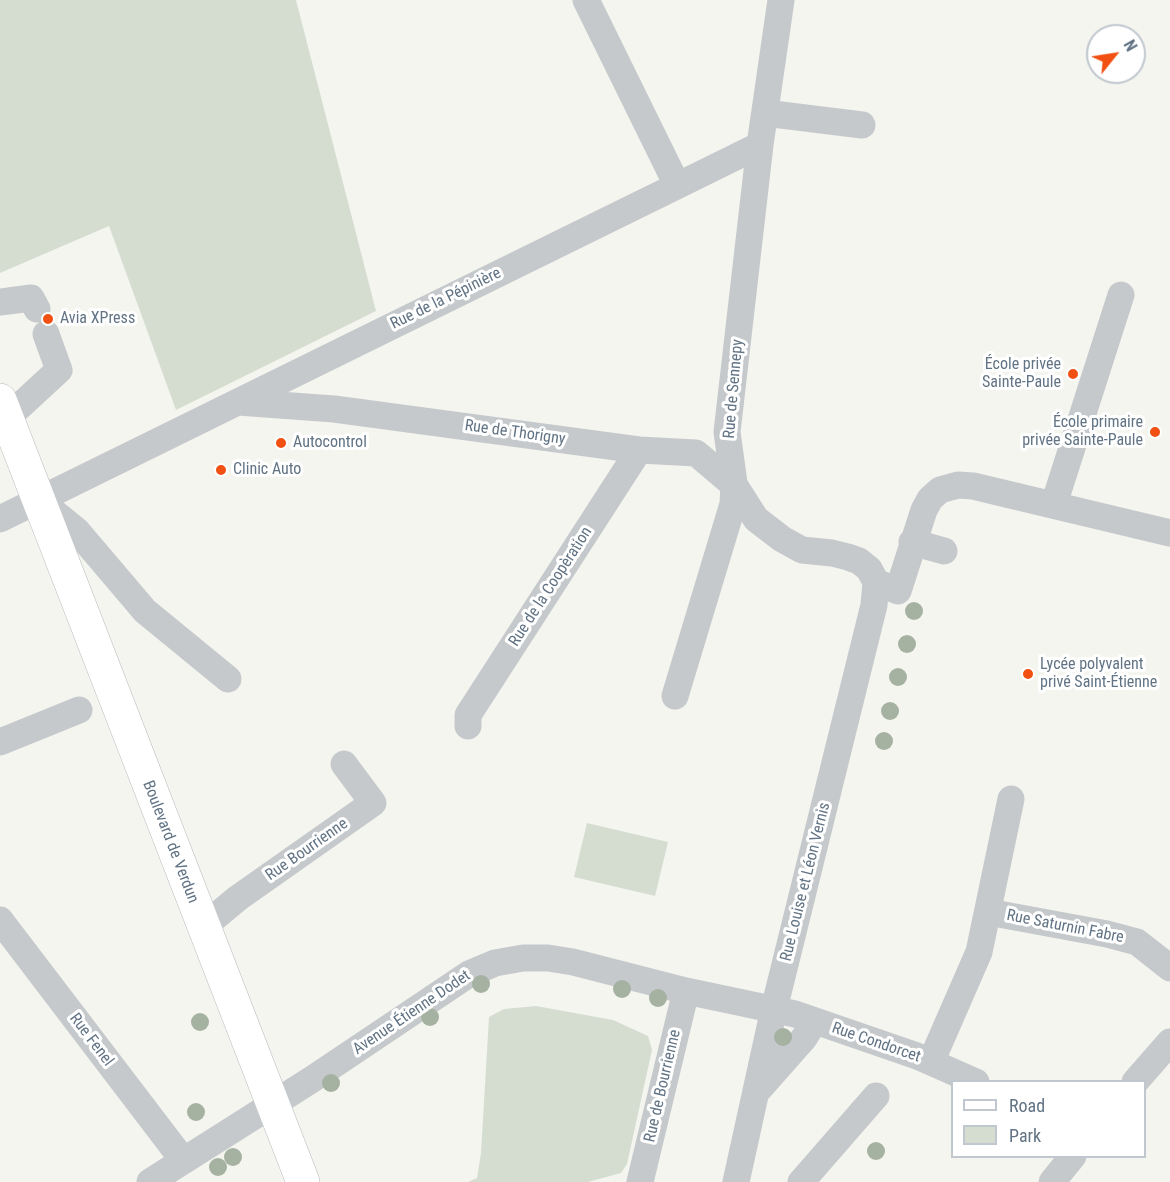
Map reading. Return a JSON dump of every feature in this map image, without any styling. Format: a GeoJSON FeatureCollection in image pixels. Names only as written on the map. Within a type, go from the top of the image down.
{"type":"FeatureCollection","features":[{"type":"Feature","properties":{"kind":"main road","name":"Boulevard de Verdun"},"geometry":{"type":"LineString","coordinates":[[4,409],[303,1182]]}},
{"type":"Feature","properties":{"kind":"street"},"geometry":{"type":"LineString","coordinates":[[586,0],[677,185]]}},
{"type":"Feature","properties":{"kind":"street"},"geometry":{"type":"LineString","coordinates":[[760,145],[781,0]]}},
{"type":"Feature","properties":{"kind":"street"},"geometry":{"type":"LineString","coordinates":[[765,113],[861,125]]}},
{"type":"Feature","properties":{"kind":"street","name":"Rue de la Pépinière"},"geometry":{"type":"LineString","coordinates":[[0,519],[760,145]]}},
{"type":"Feature","properties":{"kind":"street","name":"Rue de Sennepy"},"geometry":{"type":"LineString","coordinates":[[675,696],[733,504],[735,486],[727,432],[760,145]]}},
{"type":"Feature","properties":{"kind":"street"},"geometry":{"type":"LineString","coordinates":[[1054,504],[1121,294]]}},
{"type":"Feature","properties":{"kind":"street"},"geometry":{"type":"LineString","coordinates":[[0,302],[31,298],[37,309]]}},
{"type":"Feature","properties":{"kind":"street"},"geometry":{"type":"LineString","coordinates":[[4,409],[59,370],[46,334]]}},
{"type":"Feature","properties":{"kind":"street"},"geometry":{"type":"LineString","coordinates":[[312,365],[308,379],[312,393],[318,400],[334,409]]}},
{"type":"Feature","properties":{"kind":"street","name":"Rue de Thorigny"},"geometry":{"type":"LineString","coordinates":[[238,402],[334,409],[639,450],[696,453]]}},
{"type":"Feature","properties":{"kind":"street"},"geometry":{"type":"LineString","coordinates":[[727,432],[696,453],[735,486],[756,519],[802,550],[832,553],[859,561],[869,569],[876,582],[898,591],[915,536],[930,499],[940,490],[958,485],[973,486],[1170,532]]}},
{"type":"Feature","properties":{"kind":"street","name":"Rue de la Coopèration"},"geometry":{"type":"LineString","coordinates":[[468,726],[468,715],[639,450]]}},
{"type":"Feature","properties":{"kind":"street"},"geometry":{"type":"LineString","coordinates":[[39,500],[77,531],[145,612],[228,679]]}},
{"type":"Feature","properties":{"kind":"street"},"geometry":{"type":"LineString","coordinates":[[915,536],[945,544]]}},
{"type":"Feature","properties":{"kind":"street","name":"Rue Louise et Léon Vernis"},"geometry":{"type":"LineString","coordinates":[[736,1182],[774,1009],[874,605],[876,582]]}},
{"type":"Feature","properties":{"kind":"street"},"geometry":{"type":"LineString","coordinates":[[0,742],[79,710]]}},
{"type":"Feature","properties":{"kind":"street","name":"Rue Bourrienne"},"geometry":{"type":"LineString","coordinates":[[203,927],[238,898],[373,803],[344,764]]}},
{"type":"Feature","properties":{"kind":"street","name":"Rue Saturnin Fabre"},"geometry":{"type":"LineString","coordinates":[[931,1062],[979,952],[1011,799]]}},
{"type":"Feature","properties":{"kind":"street","name":"Rue Saturnin Fabre"},"geometry":{"type":"LineString","coordinates":[[988,912],[1107,933],[1137,942],[1170,968]]}},
{"type":"Feature","properties":{"kind":"street","name":"Rue Fenel"},"geometry":{"type":"LineString","coordinates":[[0,920],[183,1160]]}},
{"type":"Feature","properties":{"kind":"street","name":"Avenue Étienne Dodet"},"geometry":{"type":"LineString","coordinates":[[150,1182],[272,1105],[469,974],[495,963],[523,958],[548,958],[573,962],[686,991],[774,1009]]}},
{"type":"Feature","properties":{"kind":"street","name":"Rue de Bourrienne"},"geometry":{"type":"LineString","coordinates":[[640,1182],[686,991]]}},
{"type":"Feature","properties":{"kind":"street","name":"Rue Condorcet"},"geometry":{"type":"LineString","coordinates":[[774,1009],[931,1062],[972,1080]]}},
{"type":"Feature","properties":{"kind":"street"},"geometry":{"type":"LineString","coordinates":[[758,1090],[804,1038],[814,1022]]}},
{"type":"Feature","properties":{"kind":"street"},"geometry":{"type":"LineString","coordinates":[[1137,1080],[1170,1042]]}},
{"type":"Feature","properties":{"kind":"street"},"geometry":{"type":"LineString","coordinates":[[801,1182],[876,1096]]}},
{"type":"Feature","properties":{"kind":"street"},"geometry":{"type":"LineString","coordinates":[[1052,1182],[1071,1158]]}},
{"type":"Feature","properties":{"kind":"green space"},"geometry":{"type":"Polygon","coordinates":[[[0,0],[296,0],[376,311],[176,410],[109,226],[0,273],[0,0]]]}},
{"type":"Feature","properties":{"kind":"green space"},"geometry":{"type":"Polygon","coordinates":[[[587,823],[668,842],[655,896],[574,877],[587,823]]]}},
{"type":"Feature","properties":{"kind":"green space"},"geometry":{"type":"Polygon","coordinates":[[[536,1006],[613,1020],[648,1036],[652,1050],[627,1164],[621,1173],[588,1182],[468,1182],[477,1178],[481,1153],[489,1017],[504,1009],[536,1006]]]}},
{"type":"Feature","properties":{"kind":"place","name":"Avia XPress"},"geometry":{"type":"Point","coordinates":[48,319]}},
{"type":"Feature","properties":{"kind":"place","name":"École privée Sainte-Paule"},"geometry":{"type":"Point","coordinates":[1073,374]}},
{"type":"Feature","properties":{"kind":"place","name":"École primaire privée Sainte-Paule"},"geometry":{"type":"Point","coordinates":[1155,432]}},
{"type":"Feature","properties":{"kind":"place","name":"Autocontrol"},"geometry":{"type":"Point","coordinates":[281,443]}},
{"type":"Feature","properties":{"kind":"place","name":"Clinic Auto"},"geometry":{"type":"Point","coordinates":[221,470]}},
{"type":"Feature","properties":{"kind":"place","name":"Lycée polyvalent privé Saint-Étienne"},"geometry":{"type":"Point","coordinates":[1028,674]}}]}
